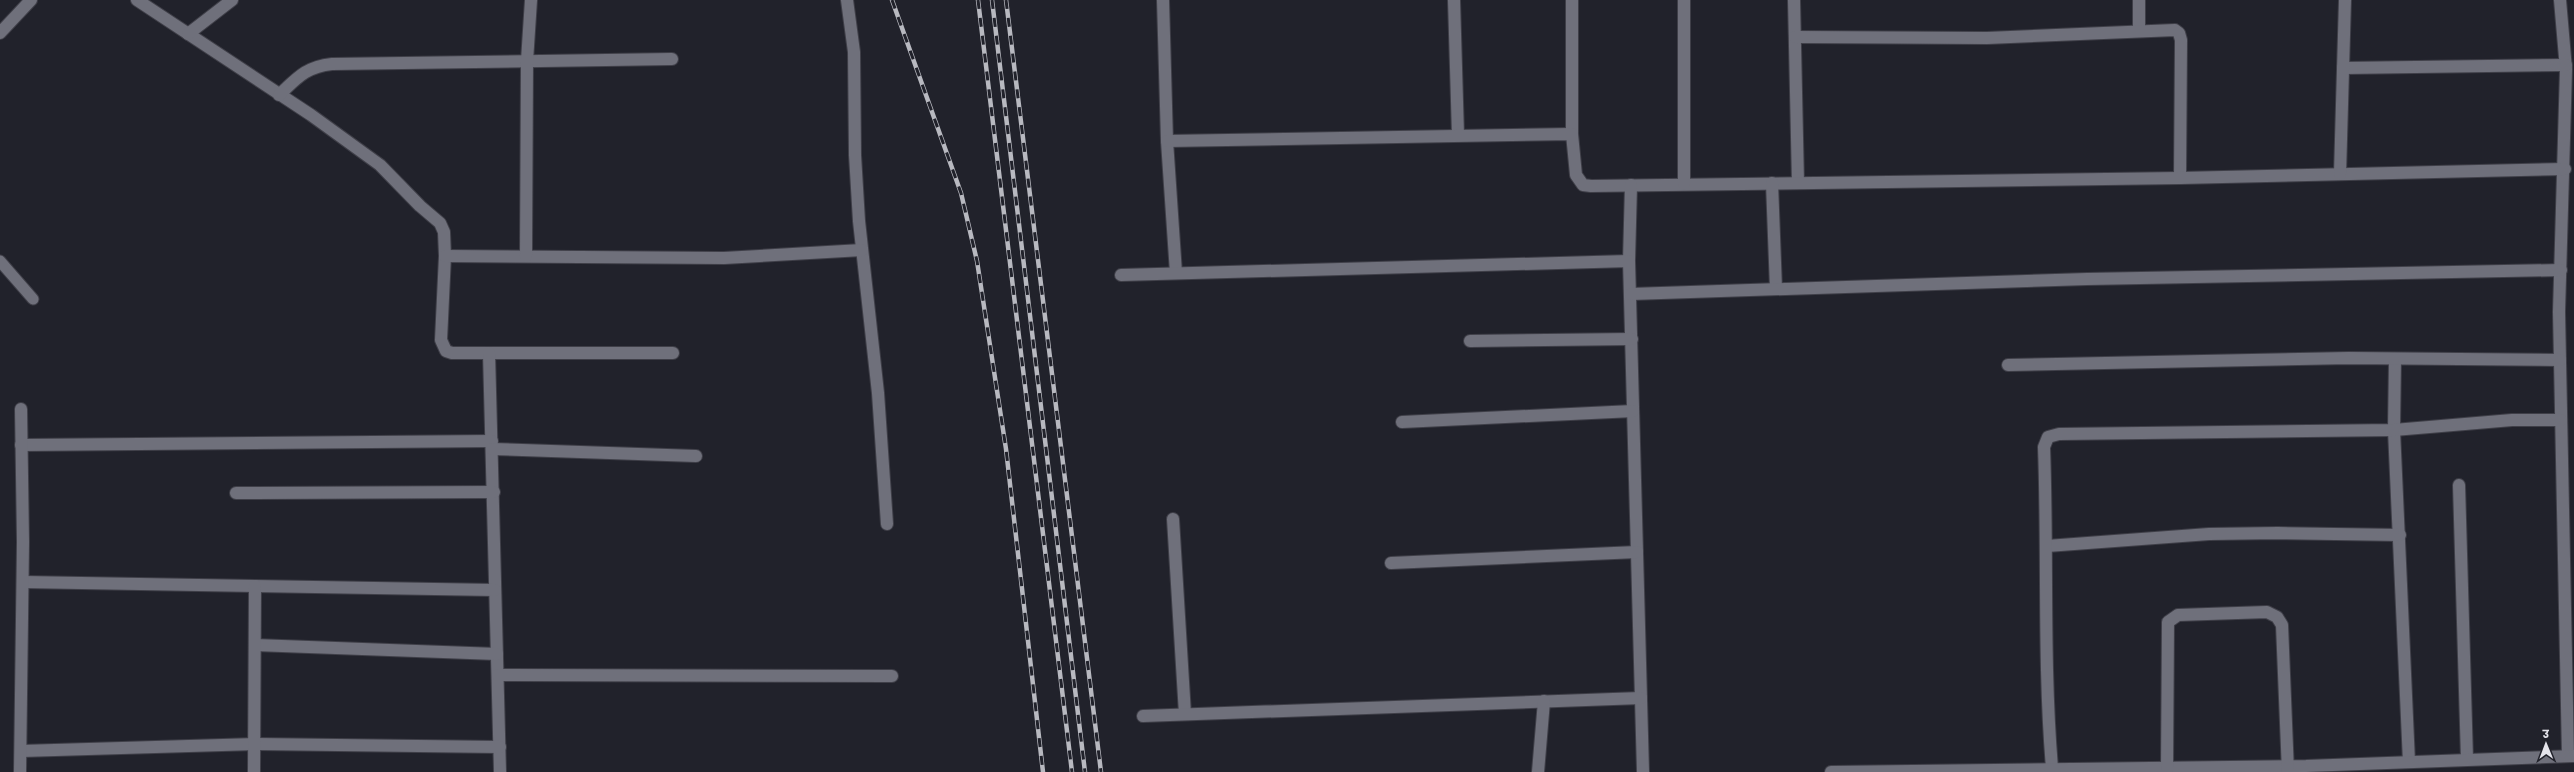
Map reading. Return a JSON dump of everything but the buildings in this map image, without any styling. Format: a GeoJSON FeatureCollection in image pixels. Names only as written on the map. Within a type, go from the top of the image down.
{"type":"FeatureCollection","features":[{"type":"Feature","properties":{"kind":"street"},"geometry":{"type":"LineString","coordinates":[[0,33],[31,0]]}},
{"type":"Feature","properties":{"kind":"street"},"geometry":{"type":"LineString","coordinates":[[136,0],[279,94],[380,165],[420,206],[440,223],[444,232],[445,256],[443,346],[452,353],[673,353]]}},
{"type":"Feature","properties":{"kind":"street"},"geometry":{"type":"LineString","coordinates":[[188,34],[232,0]]}},
{"type":"Feature","properties":{"kind":"street"},"geometry":{"type":"LineString","coordinates":[[526,256],[527,61],[531,0]]}},
{"type":"Feature","properties":{"kind":"street"},"geometry":{"type":"LineString","coordinates":[[847,0],[854,52],[855,155],[862,250],[878,393],[887,524]]}},
{"type":"Feature","properties":{"kind":"street"},"geometry":{"type":"LineString","coordinates":[[1163,0],[1167,141],[1176,273]]}},
{"type":"Feature","properties":{"kind":"street"},"geometry":{"type":"LineString","coordinates":[[1454,0],[1458,135]]}},
{"type":"Feature","properties":{"kind":"street"},"geometry":{"type":"LineString","coordinates":[[1572,0],[1572,135],[1576,175],[1583,185],[2180,178],[2565,169]]}},
{"type":"Feature","properties":{"kind":"street"},"geometry":{"type":"LineString","coordinates":[[1684,0],[1684,184]]}},
{"type":"Feature","properties":{"kind":"street"},"geometry":{"type":"LineString","coordinates":[[1794,0],[1798,183]]}},
{"type":"Feature","properties":{"kind":"street"},"geometry":{"type":"LineString","coordinates":[[2139,0],[2139,30]]}},
{"type":"Feature","properties":{"kind":"street"},"geometry":{"type":"LineString","coordinates":[[2340,174],[2345,0]]}},
{"type":"Feature","properties":{"kind":"street"},"geometry":{"type":"LineString","coordinates":[[1831,772],[2052,768],[2072,770],[2351,768],[2409,762],[2571,756],[2560,360],[2561,270],[2568,222],[2565,169],[2566,66],[2560,0]]}},
{"type":"Feature","properties":{"kind":"street"},"geometry":{"type":"LineString","coordinates":[[1795,37],[1986,38],[2171,29],[2179,33],[2181,40],[2180,178]]}},
{"type":"Feature","properties":{"kind":"street"},"geometry":{"type":"LineString","coordinates":[[279,94],[305,71],[319,65],[672,59]]}},
{"type":"Feature","properties":{"kind":"street"},"geometry":{"type":"LineString","coordinates":[[2343,68],[2566,66]]}},
{"type":"Feature","properties":{"kind":"street"},"geometry":{"type":"LineString","coordinates":[[1167,141],[1458,135],[1572,135]]}},
{"type":"Feature","properties":{"kind":"street"},"geometry":{"type":"LineString","coordinates":[[1772,183],[1776,289]]}},
{"type":"Feature","properties":{"kind":"street"},"geometry":{"type":"LineString","coordinates":[[1632,185],[1629,261],[1643,772]]}},
{"type":"Feature","properties":{"kind":"street"},"geometry":{"type":"LineString","coordinates":[[445,256],[724,258],[862,250]]}},
{"type":"Feature","properties":{"kind":"street"},"geometry":{"type":"LineString","coordinates":[[1121,275],[1629,261]]}},
{"type":"Feature","properties":{"kind":"street"},"geometry":{"type":"LineString","coordinates":[[1631,294],[2095,279],[2561,270]]}},
{"type":"Feature","properties":{"kind":"street"},"geometry":{"type":"LineString","coordinates":[[1470,341],[1632,339]]}},
{"type":"Feature","properties":{"kind":"street"},"geometry":{"type":"LineString","coordinates":[[489,353],[494,492],[500,772]]}},
{"type":"Feature","properties":{"kind":"street"},"geometry":{"type":"LineString","coordinates":[[2008,365],[2395,359],[2560,360]]}},
{"type":"Feature","properties":{"kind":"street"},"geometry":{"type":"LineString","coordinates":[[2395,359],[2394,430],[2400,534],[2409,762]]}},
{"type":"Feature","properties":{"kind":"street"},"geometry":{"type":"LineString","coordinates":[[20,772],[23,582],[21,409]]}},
{"type":"Feature","properties":{"kind":"street"},"geometry":{"type":"LineString","coordinates":[[1402,422],[1633,411]]}},
{"type":"Feature","properties":{"kind":"street"},"geometry":{"type":"LineString","coordinates":[[2052,768],[2046,696],[2047,546],[2044,447],[2048,437],[2060,434],[2394,430],[2512,420],[2561,420]]}},
{"type":"Feature","properties":{"kind":"street"},"geometry":{"type":"LineString","coordinates":[[21,445],[492,445],[696,456]]}},
{"type":"Feature","properties":{"kind":"street"},"geometry":{"type":"LineString","coordinates":[[2459,485],[2467,759]]}},
{"type":"Feature","properties":{"kind":"street"},"geometry":{"type":"LineString","coordinates":[[236,493],[494,492]]}},
{"type":"Feature","properties":{"kind":"street"},"geometry":{"type":"LineString","coordinates":[[1173,519],[1185,714]]}},
{"type":"Feature","properties":{"kind":"street"},"geometry":{"type":"LineString","coordinates":[[2047,546],[2216,534],[2400,534]]}},
{"type":"Feature","properties":{"kind":"street"},"geometry":{"type":"LineString","coordinates":[[1391,563],[1637,552]]}},
{"type":"Feature","properties":{"kind":"street"},"geometry":{"type":"LineString","coordinates":[[23,582],[495,590]]}},
{"type":"Feature","properties":{"kind":"street"},"geometry":{"type":"LineString","coordinates":[[254,772],[256,744],[255,586]]}},
{"type":"Feature","properties":{"kind":"street"},"geometry":{"type":"LineString","coordinates":[[2167,769],[2168,622],[2178,615],[2267,612],[2277,617],[2282,626],[2288,769]]}},
{"type":"Feature","properties":{"kind":"street"},"geometry":{"type":"LineString","coordinates":[[256,645],[497,654]]}},
{"type":"Feature","properties":{"kind":"street"},"geometry":{"type":"LineString","coordinates":[[498,675],[892,676]]}},
{"type":"Feature","properties":{"kind":"street"},"geometry":{"type":"LineString","coordinates":[[1143,716],[1641,698]]}},
{"type":"Feature","properties":{"kind":"street"},"geometry":{"type":"LineString","coordinates":[[1538,772],[1544,701]]}},
{"type":"Feature","properties":{"kind":"street"},"geometry":{"type":"LineString","coordinates":[[21,751],[256,744],[500,747]]}},
{"type":"Feature","properties":{"kind":"lane"},"geometry":{"type":"LineString","coordinates":[[0,261],[33,299]]}},
{"type":"Feature","properties":{"kind":"railway"},"geometry":{"type":"LineString","coordinates":[[892,0],[961,193],[977,261],[1006,449],[1043,772]]}},
{"type":"Feature","properties":{"kind":"railway"},"geometry":{"type":"LineString","coordinates":[[978,0],[1072,772]]}},
{"type":"Feature","properties":{"kind":"railway"},"geometry":{"type":"LineString","coordinates":[[992,0],[1085,772]]}},
{"type":"Feature","properties":{"kind":"railway"},"geometry":{"type":"LineString","coordinates":[[1006,0],[1101,772]]}}]}
